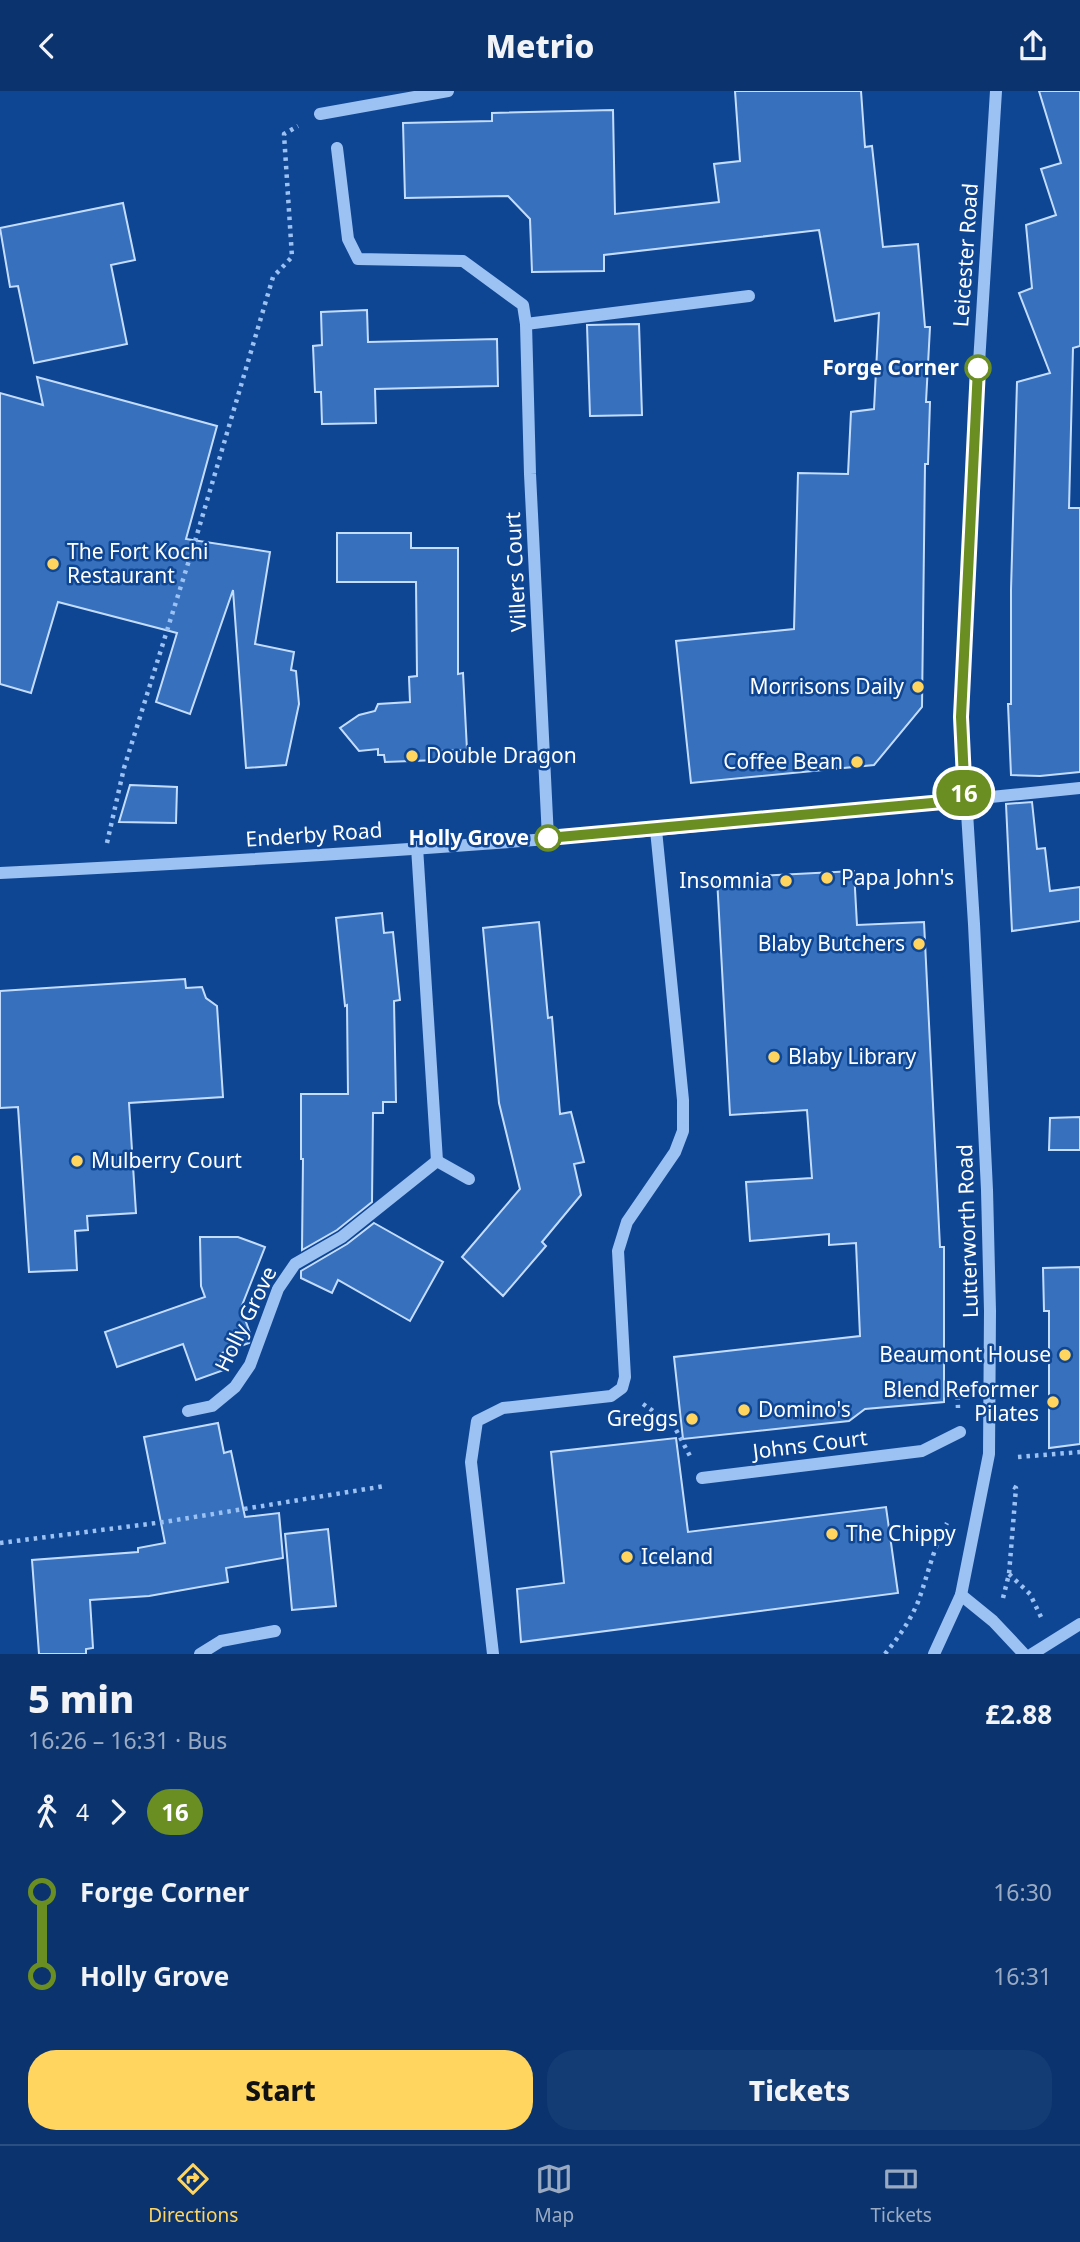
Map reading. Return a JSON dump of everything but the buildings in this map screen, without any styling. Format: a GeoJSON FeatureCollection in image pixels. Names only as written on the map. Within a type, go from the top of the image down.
{"type":"FeatureCollection","features":[{"type":"Feature","properties":{"kind":"street"},"geometry":{"type":"LineString","coordinates":[[320,114],[448,91]]}},
{"type":"Feature","properties":{"kind":"street","name":"Leicester Road"},"geometry":{"type":"LineString","coordinates":[[974,924],[961,717],[996,91]]}},
{"type":"Feature","properties":{"kind":"street","name":"Villers Court"},"geometry":{"type":"LineString","coordinates":[[337,148],[348,239],[358,259],[463,261],[523,305],[526,324],[530,474],[548,838]]}},
{"type":"Feature","properties":{"kind":"street"},"geometry":{"type":"LineString","coordinates":[[526,324],[749,296]]}},
{"type":"Feature","properties":{"kind":"street","name":"Enderby Road"},"geometry":{"type":"LineString","coordinates":[[0,873],[656,830],[1080,788]]}},
{"type":"Feature","properties":{"kind":"street"},"geometry":{"type":"LineString","coordinates":[[493,1654],[471,1461],[477,1421],[503,1408],[611,1396],[622,1388],[625,1377],[618,1251],[627,1222],[675,1152],[683,1131],[683,1100],[656,830]]}},
{"type":"Feature","properties":{"kind":"street"},"geometry":{"type":"LineString","coordinates":[[417,847],[437,1161],[469,1179]]}},
{"type":"Feature","properties":{"kind":"street","name":"Lutterworth Road"},"geometry":{"type":"LineString","coordinates":[[934,1654],[961,1595],[989,1454],[989,1284],[974,924]]}},
{"type":"Feature","properties":{"kind":"street","name":"Holly Grove"},"geometry":{"type":"LineString","coordinates":[[188,1411],[212,1406],[236,1387],[250,1365],[278,1289],[295,1264],[342,1237],[437,1161]]}},
{"type":"Feature","properties":{"kind":"street","name":"Johns Court"},"geometry":{"type":"LineString","coordinates":[[702,1478],[922,1451],[960,1432]]}},
{"type":"Feature","properties":{"kind":"street"},"geometry":{"type":"LineString","coordinates":[[961,1595],[993,1621],[1024,1654]]}},
{"type":"Feature","properties":{"kind":"street"},"geometry":{"type":"LineString","coordinates":[[1032,1654],[1080,1624]]}},
{"type":"Feature","properties":{"kind":"street"},"geometry":{"type":"LineString","coordinates":[[201,1654],[221,1641],[275,1630]]}},
{"type":"Feature","properties":{"kind":"path"},"geometry":{"type":"LineString","coordinates":[[101,868],[124,768],[196,538],[273,277],[292,257],[284,134],[320,114]]}},
{"type":"Feature","properties":{"kind":"path"},"geometry":{"type":"LineString","coordinates":[[622,1388],[674,1426],[702,1478]]}},
{"type":"Feature","properties":{"kind":"path"},"geometry":{"type":"LineString","coordinates":[[1018,1457],[1080,1452]]}},
{"type":"Feature","properties":{"kind":"path"},"geometry":{"type":"LineString","coordinates":[[0,1542],[164,1523],[385,1486]]}},
{"type":"Feature","properties":{"kind":"path"},"geometry":{"type":"LineString","coordinates":[[993,1621],[1009,1574],[1016,1488]]}},
{"type":"Feature","properties":{"kind":"path"},"geometry":{"type":"LineString","coordinates":[[885,1654],[901,1635],[917,1603],[936,1542],[951,1514]]}},
{"type":"Feature","properties":{"kind":"path"},"geometry":{"type":"LineString","coordinates":[[1009,1574],[1030,1594],[1052,1642]]}},
{"type":"Feature","properties":{"kind":"bus line","name":"16"},"geometry":{"type":"LineString","coordinates":[[548,838],[965,800],[961,717],[978,368]]}},
{"type":"Feature","properties":{"kind":"place","name":"Forge Corner"},"geometry":{"type":"Point","coordinates":[978,368]}},
{"type":"Feature","properties":{"kind":"place","name":"The Fort Kochi Restaurant"},"geometry":{"type":"Point","coordinates":[53,564]}},
{"type":"Feature","properties":{"kind":"place","name":"Morrisons Daily"},"geometry":{"type":"Point","coordinates":[918,687]}},
{"type":"Feature","properties":{"kind":"place","name":"Double Dragon"},"geometry":{"type":"Point","coordinates":[412,756]}},
{"type":"Feature","properties":{"kind":"place","name":"Coffee Bean"},"geometry":{"type":"Point","coordinates":[857,762]}},
{"type":"Feature","properties":{"kind":"place","name":"Holly Grove"},"geometry":{"type":"Point","coordinates":[548,838]}},
{"type":"Feature","properties":{"kind":"place","name":"Papa John's"},"geometry":{"type":"Point","coordinates":[827,878]}},
{"type":"Feature","properties":{"kind":"place","name":"Insomnia"},"geometry":{"type":"Point","coordinates":[786,881]}},
{"type":"Feature","properties":{"kind":"place","name":"Blaby Butchers"},"geometry":{"type":"Point","coordinates":[919,944]}},
{"type":"Feature","properties":{"kind":"place","name":"Blaby Library"},"geometry":{"type":"Point","coordinates":[774,1057]}},
{"type":"Feature","properties":{"kind":"place","name":"Mulberry Court"},"geometry":{"type":"Point","coordinates":[77,1161]}},
{"type":"Feature","properties":{"kind":"place","name":"Beaumont House"},"geometry":{"type":"Point","coordinates":[1065,1355]}},
{"type":"Feature","properties":{"kind":"place","name":"Blend Reformer Pilates"},"geometry":{"type":"Point","coordinates":[1053,1402]}},
{"type":"Feature","properties":{"kind":"place","name":"Domino's"},"geometry":{"type":"Point","coordinates":[744,1410]}},
{"type":"Feature","properties":{"kind":"place","name":"Greggs"},"geometry":{"type":"Point","coordinates":[692,1419]}},
{"type":"Feature","properties":{"kind":"place","name":"The Chippy"},"geometry":{"type":"Point","coordinates":[832,1534]}},
{"type":"Feature","properties":{"kind":"place","name":"Iceland"},"geometry":{"type":"Point","coordinates":[627,1557]}}]}
